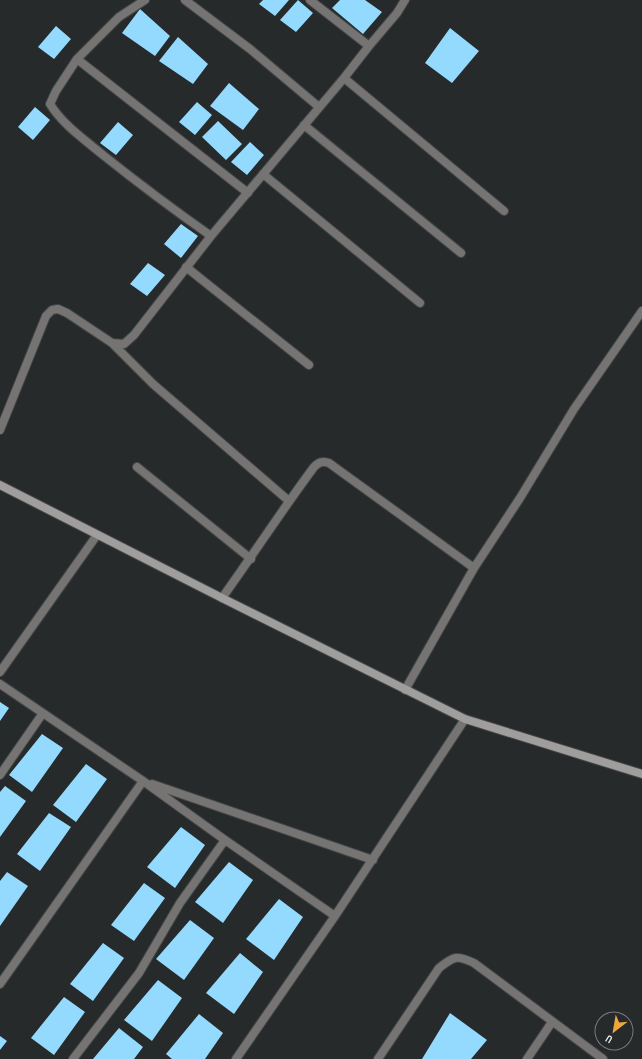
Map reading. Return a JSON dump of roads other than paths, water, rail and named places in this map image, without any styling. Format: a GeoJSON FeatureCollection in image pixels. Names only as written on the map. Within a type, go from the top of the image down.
{"type":"FeatureCollection","features":[{"type":"Feature","properties":{"kind":"main road"},"geometry":{"type":"LineString","coordinates":[[0,485],[465,719],[642,774]]}},
{"type":"Feature","properties":{"kind":"street"},"geometry":{"type":"LineString","coordinates":[[145,0],[119,18],[77,59],[56,91],[50,104],[57,116],[72,130],[152,194],[211,236]]}},
{"type":"Feature","properties":{"kind":"street"},"geometry":{"type":"LineString","coordinates":[[185,0],[250,49],[319,107]]}},
{"type":"Feature","properties":{"kind":"street"},"geometry":{"type":"LineString","coordinates":[[310,0],[369,46]]}},
{"type":"Feature","properties":{"kind":"street"},"geometry":{"type":"LineString","coordinates":[[112,343],[124,344],[134,335],[211,236],[398,13],[406,0]]}},
{"type":"Feature","properties":{"kind":"street"},"geometry":{"type":"LineString","coordinates":[[77,59],[248,192]]}},
{"type":"Feature","properties":{"kind":"street"},"geometry":{"type":"LineString","coordinates":[[344,78],[504,211]]}},
{"type":"Feature","properties":{"kind":"street"},"geometry":{"type":"LineString","coordinates":[[304,125],[461,253]]}},
{"type":"Feature","properties":{"kind":"street"},"geometry":{"type":"LineString","coordinates":[[263,174],[420,302]]}},
{"type":"Feature","properties":{"kind":"street"},"geometry":{"type":"LineString","coordinates":[[186,267],[309,365]]}},
{"type":"Feature","properties":{"kind":"street"},"geometry":{"type":"LineString","coordinates":[[0,430],[46,316],[52,310],[58,309],[67,313],[112,343],[153,384],[289,501]]}},
{"type":"Feature","properties":{"kind":"street"},"geometry":{"type":"LineString","coordinates":[[405,690],[474,568],[520,498],[574,409],[642,310]]}},
{"type":"Feature","properties":{"kind":"street"},"geometry":{"type":"LineString","coordinates":[[222,598],[251,559],[289,501],[319,462],[329,463],[474,568]]}},
{"type":"Feature","properties":{"kind":"street"},"geometry":{"type":"LineString","coordinates":[[137,467],[251,559]]}},
{"type":"Feature","properties":{"kind":"street"},"geometry":{"type":"LineString","coordinates":[[0,672],[97,535]]}},
{"type":"Feature","properties":{"kind":"street"},"geometry":{"type":"LineString","coordinates":[[0,684],[143,781],[335,916]]}},
{"type":"Feature","properties":{"kind":"street"},"geometry":{"type":"LineString","coordinates":[[0,774],[43,713]]}},
{"type":"Feature","properties":{"kind":"street"},"geometry":{"type":"LineString","coordinates":[[236,1059],[373,860],[465,719]]}},
{"type":"Feature","properties":{"kind":"street"},"geometry":{"type":"LineString","coordinates":[[143,781],[373,860]]}},
{"type":"Feature","properties":{"kind":"street"},"geometry":{"type":"LineString","coordinates":[[0,984],[143,781]]}},
{"type":"Feature","properties":{"kind":"street"},"geometry":{"type":"LineString","coordinates":[[72,1059],[139,973],[180,903],[225,840]]}},
{"type":"Feature","properties":{"kind":"street"},"geometry":{"type":"LineString","coordinates":[[378,1059],[439,968],[449,960],[462,958],[474,963],[603,1059]]}},
{"type":"Feature","properties":{"kind":"street"},"geometry":{"type":"LineString","coordinates":[[527,1059],[552,1022]]}}]}
